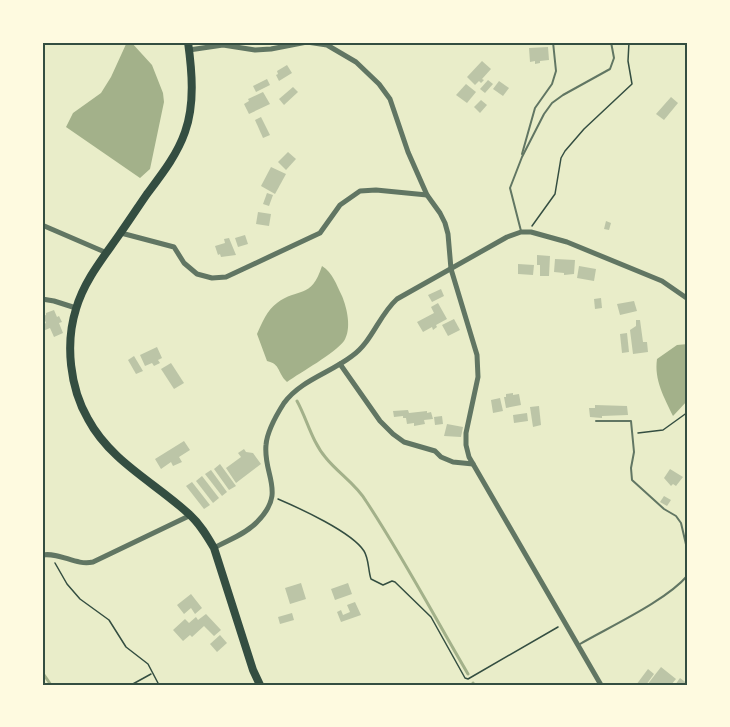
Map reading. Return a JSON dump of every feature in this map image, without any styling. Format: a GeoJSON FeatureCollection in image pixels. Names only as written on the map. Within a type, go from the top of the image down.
{"type":"FeatureCollection","features":[{"type":"Feature","properties":{"kind":"main road"},"geometry":{"type":"LineString","coordinates":[[189,46],[191,107],[184,135],[164,172],[91,276],[76,308],[72,327],[71,358],[79,398],[88,420],[120,460],[191,515],[205,531],[214,548],[253,670],[260,685]]}},
{"type":"Feature","properties":{"kind":"street"},"geometry":{"type":"LineString","coordinates":[[189,46],[223,45],[264,50],[307,42],[327,45],[340,51],[369,74],[390,99],[408,152],[427,195],[441,213],[445,224],[450,269],[478,366],[478,377],[466,433],[466,445],[473,464],[601,685]]}},
{"type":"Feature","properties":{"kind":"street"},"geometry":{"type":"LineString","coordinates":[[121,233],[174,247],[191,270],[204,277],[218,278],[226,277],[320,233],[340,205],[360,191],[376,190],[427,195]]}},
{"type":"Feature","properties":{"kind":"street"},"geometry":{"type":"LineString","coordinates":[[42,225],[107,253]]}},
{"type":"Feature","properties":{"kind":"street"},"geometry":{"type":"LineString","coordinates":[[214,548],[256,524],[268,506],[273,492],[266,445],[284,403],[293,393],[353,356],[364,345],[386,310],[397,299],[507,237],[521,232],[531,232],[567,242],[638,269],[662,281],[688,299]]}},
{"type":"Feature","properties":{"kind":"street"},"geometry":{"type":"LineString","coordinates":[[42,300],[54,300],[76,308]]}},
{"type":"Feature","properties":{"kind":"street"},"geometry":{"type":"LineString","coordinates":[[340,364],[380,421],[393,434],[404,442],[435,451],[441,457],[453,462],[473,464]]}},
{"type":"Feature","properties":{"kind":"street"},"geometry":{"type":"LineString","coordinates":[[42,555],[50,554],[84,564],[93,562],[191,515]]}},
{"type":"Feature","properties":{"kind":"lane"},"geometry":{"type":"LineString","coordinates":[[522,157],[522,149],[528,138],[535,108],[552,84],[556,71],[553,42]]}},
{"type":"Feature","properties":{"kind":"lane"},"geometry":{"type":"LineString","coordinates":[[521,232],[510,188],[522,157],[552,103],[610,69],[614,58],[611,42]]}},
{"type":"Feature","properties":{"kind":"lane"},"geometry":{"type":"LineString","coordinates":[[596,421],[631,421],[634,452],[631,468],[632,480],[676,516],[681,523],[688,553]]}},
{"type":"Feature","properties":{"kind":"lane"},"geometry":{"type":"LineString","coordinates":[[579,645],[661,597],[688,575]]}},
{"type":"Feature","properties":{"kind":"path"},"geometry":{"type":"LineString","coordinates":[[531,232],[533,223],[555,194],[561,158],[565,151],[584,129],[632,84],[628,61],[629,42]]}},
{"type":"Feature","properties":{"kind":"path"},"geometry":{"type":"LineString","coordinates":[[633,434],[663,430],[688,413]]}},
{"type":"Feature","properties":{"kind":"path"},"geometry":{"type":"LineString","coordinates":[[271,498],[330,524],[363,549],[371,579],[383,585],[395,582],[431,617],[465,678],[468,679],[565,622]]}},
{"type":"Feature","properties":{"kind":"path"},"geometry":{"type":"LineString","coordinates":[[50,554],[67,584],[80,599],[103,614],[126,647],[144,660],[159,685]]}},
{"type":"Feature","properties":{"kind":"path"},"geometry":{"type":"LineString","coordinates":[[131,685],[152,674]]}},
{"type":"Feature","properties":{"kind":"shaded area"},"geometry":{"type":"Polygon","coordinates":[[[127,42],[131,42],[152,65],[163,93],[164,102],[150,169],[140,178],[66,127],[73,113],[101,93],[127,42]]]}},
{"type":"Feature","properties":{"kind":"shaded area"},"geometry":{"type":"Polygon","coordinates":[[[322,266],[332,275],[344,301],[348,331],[339,346],[287,382],[275,364],[267,361],[257,334],[270,309],[285,298],[313,284],[322,266]]]}},
{"type":"Feature","properties":{"kind":"shaded area"},"geometry":{"type":"Polygon","coordinates":[[[688,344],[688,400],[673,416],[658,381],[657,359],[677,345],[688,344]]]}},
{"type":"Feature","properties":{"kind":"building"},"geometry":{"type":"Polygon","coordinates":[[[548,47],[549,60],[535,64],[535,61],[530,62],[529,48],[548,47]]]}},
{"type":"Feature","properties":{"kind":"building"},"geometry":{"type":"Polygon","coordinates":[[[482,61],[491,69],[481,83],[479,81],[475,85],[467,77],[482,61]]]}},
{"type":"Feature","properties":{"kind":"building"},"geometry":{"type":"Polygon","coordinates":[[[287,65],[292,73],[279,81],[277,71],[287,65]]]}},
{"type":"Feature","properties":{"kind":"building"},"geometry":{"type":"Polygon","coordinates":[[[267,79],[270,85],[256,92],[253,86],[267,79]]]}},
{"type":"Feature","properties":{"kind":"building"},"geometry":{"type":"Polygon","coordinates":[[[488,80],[493,84],[485,93],[480,89],[488,80]]]}},
{"type":"Feature","properties":{"kind":"building"},"geometry":{"type":"Polygon","coordinates":[[[499,81],[509,88],[503,96],[493,89],[499,81]]]}},
{"type":"Feature","properties":{"kind":"building"},"geometry":{"type":"Polygon","coordinates":[[[466,84],[476,92],[467,103],[456,95],[466,84]]]}},
{"type":"Feature","properties":{"kind":"building"},"geometry":{"type":"Polygon","coordinates":[[[293,87],[298,92],[284,105],[279,99],[293,87]]]}},
{"type":"Feature","properties":{"kind":"building"},"geometry":{"type":"Polygon","coordinates":[[[263,92],[270,104],[249,114],[244,104],[249,101],[248,99],[263,92]]]}},
{"type":"Feature","properties":{"kind":"building"},"geometry":{"type":"Polygon","coordinates":[[[671,97],[678,103],[664,120],[656,114],[671,97]]]}},
{"type":"Feature","properties":{"kind":"building"},"geometry":{"type":"Polygon","coordinates":[[[481,100],[487,105],[480,113],[474,107],[481,100]]]}},
{"type":"Feature","properties":{"kind":"building"},"geometry":{"type":"Polygon","coordinates":[[[261,117],[270,135],[263,138],[255,120],[261,117]]]}},
{"type":"Feature","properties":{"kind":"building"},"geometry":{"type":"Polygon","coordinates":[[[288,152],[296,159],[286,170],[278,162],[288,152]]]}},
{"type":"Feature","properties":{"kind":"building"},"geometry":{"type":"Polygon","coordinates":[[[271,167],[286,174],[275,194],[261,186],[271,167]]]}},
{"type":"Feature","properties":{"kind":"building"},"geometry":{"type":"Polygon","coordinates":[[[267,193],[273,195],[269,206],[263,204],[267,193]]]}},
{"type":"Feature","properties":{"kind":"building"},"geometry":{"type":"Polygon","coordinates":[[[258,212],[271,214],[269,226],[256,224],[258,212]]]}},
{"type":"Feature","properties":{"kind":"building"},"geometry":{"type":"Polygon","coordinates":[[[606,221],[611,223],[609,230],[604,229],[606,221]]]}},
{"type":"Feature","properties":{"kind":"building"},"geometry":{"type":"Polygon","coordinates":[[[245,235],[248,244],[238,247],[235,238],[245,235]]]}},
{"type":"Feature","properties":{"kind":"building"},"geometry":{"type":"Polygon","coordinates":[[[229,238],[236,255],[221,257],[215,246],[225,243],[224,239],[229,238]]]}},
{"type":"Feature","properties":{"kind":"building"},"geometry":{"type":"Polygon","coordinates":[[[537,255],[550,256],[549,276],[540,276],[537,255]]]}},
{"type":"Feature","properties":{"kind":"building"},"geometry":{"type":"Polygon","coordinates":[[[555,259],[575,260],[574,274],[564,275],[564,273],[554,272],[555,259]]]}},
{"type":"Feature","properties":{"kind":"building"},"geometry":{"type":"Polygon","coordinates":[[[518,264],[534,265],[533,275],[518,274],[518,264]]]}},
{"type":"Feature","properties":{"kind":"building"},"geometry":{"type":"Polygon","coordinates":[[[579,266],[596,269],[594,281],[577,278],[579,266]]]}},
{"type":"Feature","properties":{"kind":"building"},"geometry":{"type":"Polygon","coordinates":[[[441,289],[444,296],[432,302],[428,295],[441,289]]]}},
{"type":"Feature","properties":{"kind":"building"},"geometry":{"type":"Polygon","coordinates":[[[601,298],[602,308],[595,309],[594,299],[601,298]]]}},
{"type":"Feature","properties":{"kind":"building"},"geometry":{"type":"Polygon","coordinates":[[[634,301],[637,311],[620,315],[617,304],[634,301]]]}},
{"type":"Feature","properties":{"kind":"building"},"geometry":{"type":"Polygon","coordinates":[[[438,303],[447,319],[436,325],[437,327],[433,330],[432,327],[423,332],[417,322],[434,313],[431,307],[438,303]]]}},
{"type":"Feature","properties":{"kind":"building"},"geometry":{"type":"Polygon","coordinates":[[[54,310],[62,322],[59,323],[63,333],[54,337],[50,328],[43,331],[42,325],[46,323],[43,316],[54,310]]]}},
{"type":"Feature","properties":{"kind":"building"},"geometry":{"type":"Polygon","coordinates":[[[454,319],[460,330],[448,336],[442,325],[454,319]]]}},
{"type":"Feature","properties":{"kind":"building"},"geometry":{"type":"Polygon","coordinates":[[[636,320],[640,320],[643,342],[647,342],[648,352],[633,354],[630,330],[636,326],[636,320]]]}},
{"type":"Feature","properties":{"kind":"building"},"geometry":{"type":"Polygon","coordinates":[[[627,333],[629,352],[622,353],[620,334],[627,333]]]}},
{"type":"Feature","properties":{"kind":"building"},"geometry":{"type":"Polygon","coordinates":[[[157,347],[162,358],[158,360],[160,363],[145,366],[140,355],[157,347]]]}},
{"type":"Feature","properties":{"kind":"building"},"geometry":{"type":"Polygon","coordinates":[[[134,356],[143,371],[136,374],[128,360],[134,356]]]}},
{"type":"Feature","properties":{"kind":"building"},"geometry":{"type":"Polygon","coordinates":[[[171,363],[184,383],[174,389],[161,369],[171,363]]]}},
{"type":"Feature","properties":{"kind":"building"},"geometry":{"type":"Polygon","coordinates":[[[513,393],[513,395],[519,394],[521,405],[506,408],[504,397],[506,394],[513,393]]]}},
{"type":"Feature","properties":{"kind":"building"},"geometry":{"type":"Polygon","coordinates":[[[500,398],[503,411],[493,413],[491,400],[500,398]]]}},
{"type":"Feature","properties":{"kind":"building"},"geometry":{"type":"Polygon","coordinates":[[[595,405],[627,406],[628,415],[590,417],[589,408],[595,408],[595,405]]]}},
{"type":"Feature","properties":{"kind":"building"},"geometry":{"type":"Polygon","coordinates":[[[539,406],[541,425],[533,427],[530,407],[539,406]]]}},
{"type":"Feature","properties":{"kind":"building"},"geometry":{"type":"Polygon","coordinates":[[[408,410],[409,413],[431,412],[433,419],[424,420],[425,424],[414,426],[414,423],[407,424],[403,416],[394,417],[393,411],[408,410]]]}},
{"type":"Feature","properties":{"kind":"building"},"geometry":{"type":"Polygon","coordinates":[[[527,413],[528,421],[514,423],[513,415],[527,413]]]}},
{"type":"Feature","properties":{"kind":"building"},"geometry":{"type":"Polygon","coordinates":[[[442,416],[443,424],[435,425],[434,417],[442,416]]]}},
{"type":"Feature","properties":{"kind":"building"},"geometry":{"type":"Polygon","coordinates":[[[447,424],[463,427],[461,437],[444,436],[447,424]]]}},
{"type":"Feature","properties":{"kind":"building"},"geometry":{"type":"Polygon","coordinates":[[[184,441],[190,450],[179,457],[182,462],[173,466],[171,462],[161,469],[155,459],[184,441]]]}},
{"type":"Feature","properties":{"kind":"building"},"geometry":{"type":"Polygon","coordinates":[[[244,449],[246,452],[253,453],[261,464],[236,483],[226,468],[241,457],[238,453],[244,449]]]}},
{"type":"Feature","properties":{"kind":"building"},"geometry":{"type":"Polygon","coordinates":[[[220,464],[236,486],[229,490],[214,469],[220,464]]]}},
{"type":"Feature","properties":{"kind":"building"},"geometry":{"type":"Polygon","coordinates":[[[670,469],[683,477],[676,486],[673,484],[671,486],[664,478],[670,469]]]}},
{"type":"Feature","properties":{"kind":"building"},"geometry":{"type":"Polygon","coordinates":[[[211,470],[227,492],[222,496],[205,474],[211,470]]]}},
{"type":"Feature","properties":{"kind":"building"},"geometry":{"type":"Polygon","coordinates":[[[202,476],[219,498],[213,503],[196,481],[202,476]]]}},
{"type":"Feature","properties":{"kind":"building"},"geometry":{"type":"Polygon","coordinates":[[[192,482],[210,505],[204,509],[186,486],[192,482]]]}},
{"type":"Feature","properties":{"kind":"building"},"geometry":{"type":"Polygon","coordinates":[[[664,496],[671,500],[667,506],[660,502],[664,496]]]}},
{"type":"Feature","properties":{"kind":"building"},"geometry":{"type":"Polygon","coordinates":[[[301,583],[306,599],[290,604],[285,588],[301,583]]]}},
{"type":"Feature","properties":{"kind":"building"},"geometry":{"type":"Polygon","coordinates":[[[348,583],[352,594],[335,600],[331,589],[348,583]]]}},
{"type":"Feature","properties":{"kind":"building"},"geometry":{"type":"Polygon","coordinates":[[[191,594],[202,608],[195,614],[191,608],[184,614],[177,605],[191,594]]]}},
{"type":"Feature","properties":{"kind":"building"},"geometry":{"type":"Polygon","coordinates":[[[355,602],[361,615],[341,622],[337,612],[341,610],[343,615],[350,612],[347,605],[355,602]]]}},
{"type":"Feature","properties":{"kind":"building"},"geometry":{"type":"Polygon","coordinates":[[[292,613],[294,620],[280,624],[278,617],[292,613]]]}},
{"type":"Feature","properties":{"kind":"building"},"geometry":{"type":"Polygon","coordinates":[[[206,614],[221,630],[214,636],[204,626],[192,637],[190,635],[183,641],[173,630],[185,619],[189,623],[196,617],[198,620],[206,614]]]}},
{"type":"Feature","properties":{"kind":"building"},"geometry":{"type":"Polygon","coordinates":[[[220,635],[227,643],[217,652],[210,644],[220,635]]]}},
{"type":"Feature","properties":{"kind":"building"},"geometry":{"type":"Polygon","coordinates":[[[661,667],[676,679],[671,685],[647,685],[661,667]]]}},
{"type":"Feature","properties":{"kind":"building"},"geometry":{"type":"Polygon","coordinates":[[[648,669],[654,674],[646,685],[636,685],[648,669]]]}},
{"type":"Feature","properties":{"kind":"building"},"geometry":{"type":"Polygon","coordinates":[[[680,678],[688,684],[688,685],[675,685],[680,678]]]}},
{"type":"Feature","properties":{"kind":"waterway"},"geometry":{"type":"LineString","coordinates":[[297,401],[321,452],[357,489],[380,522],[468,674]]}},
{"type":"Feature","properties":{"kind":"waterway"},"geometry":{"type":"LineString","coordinates":[[42,672],[51,685]]}}]}
